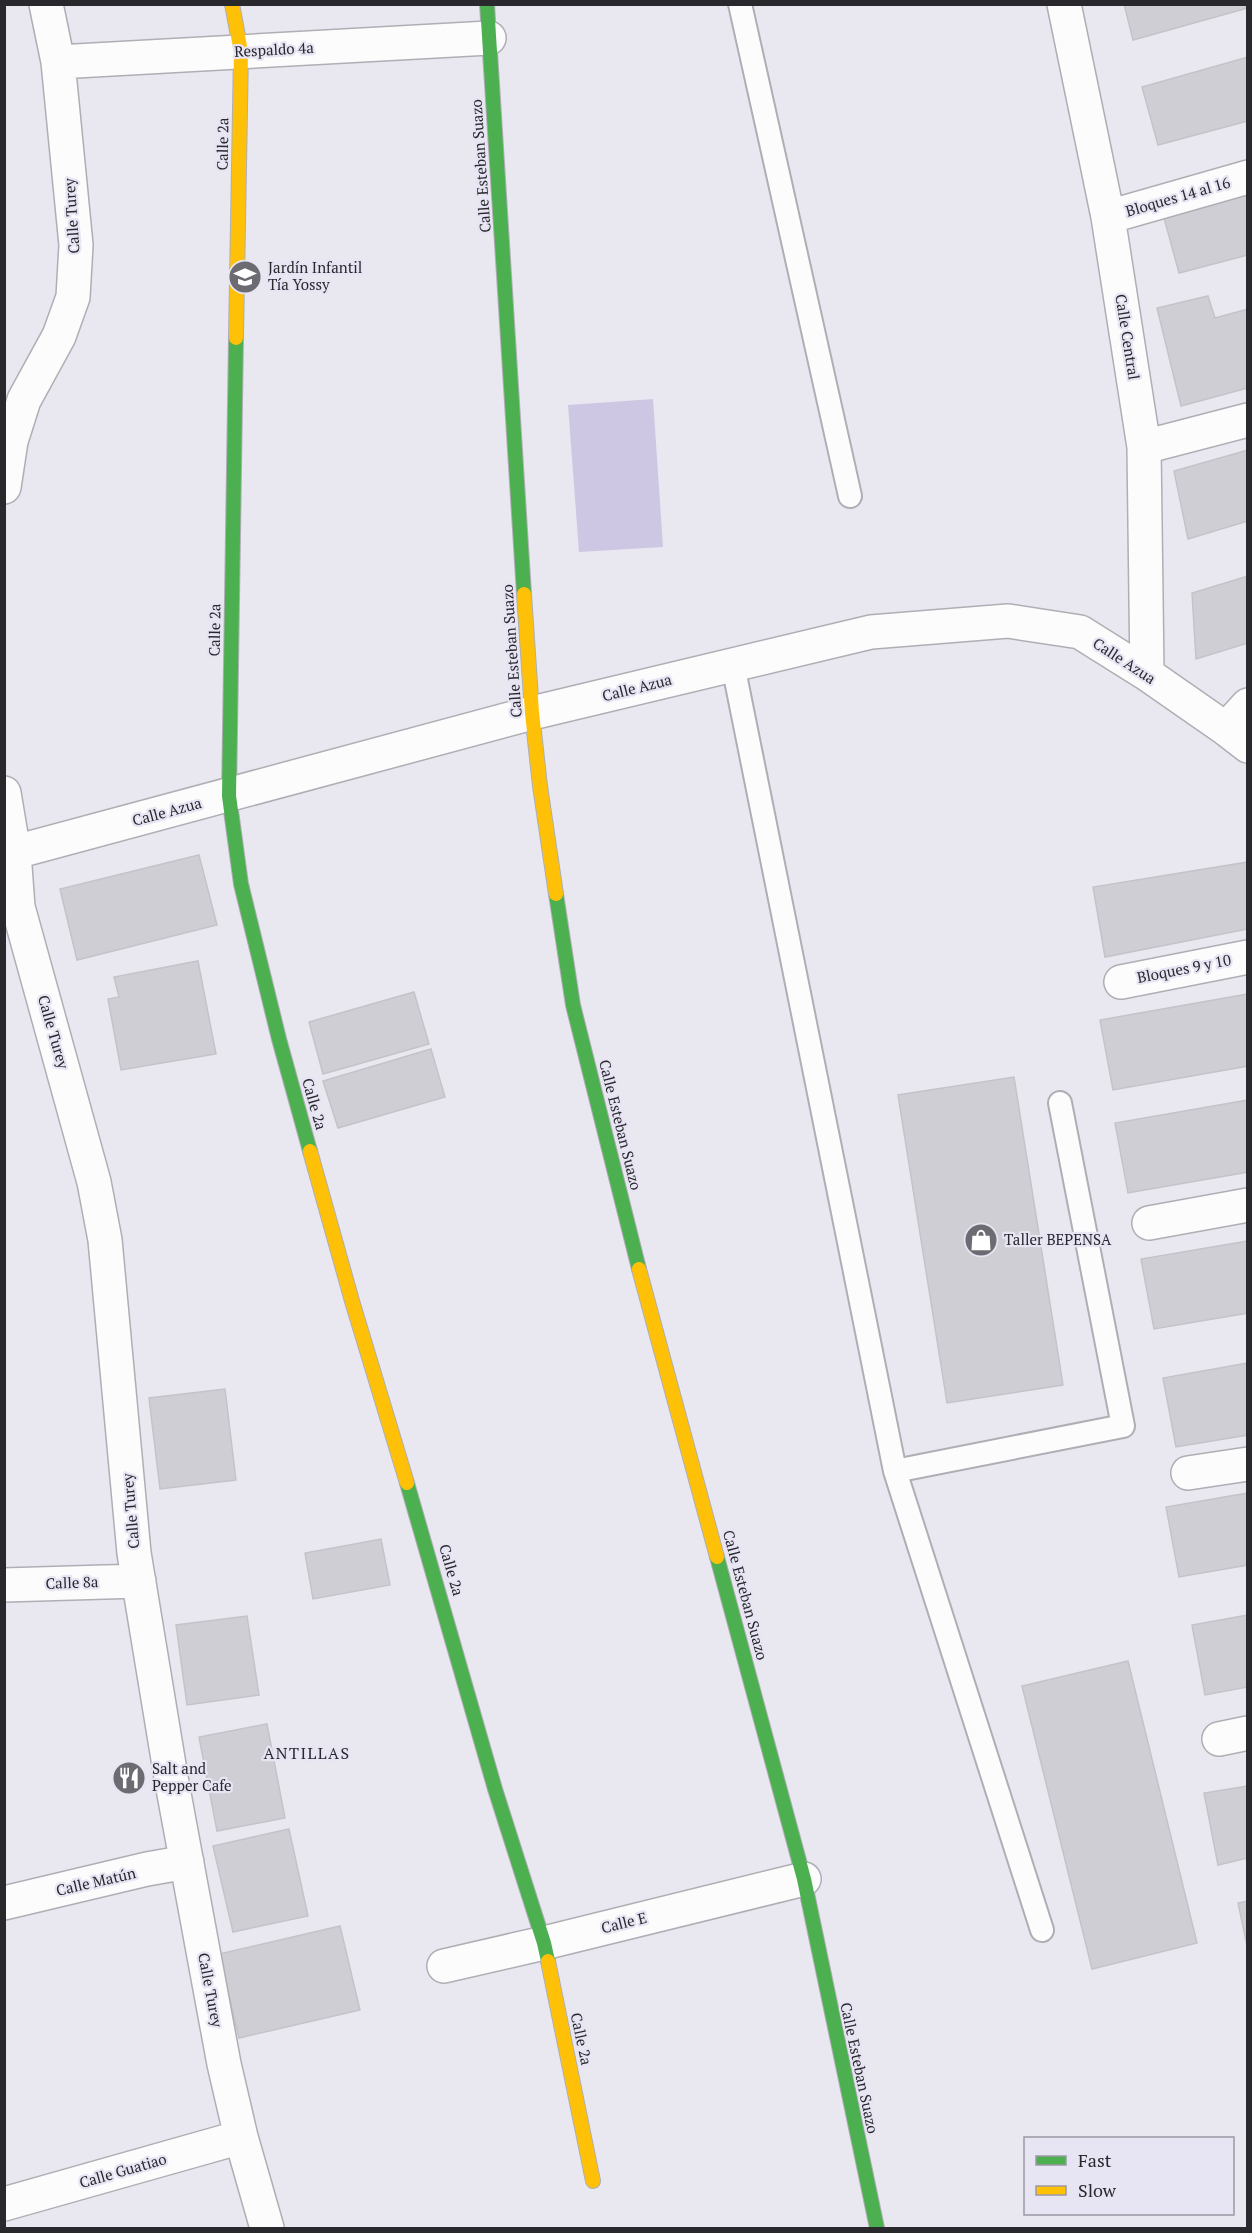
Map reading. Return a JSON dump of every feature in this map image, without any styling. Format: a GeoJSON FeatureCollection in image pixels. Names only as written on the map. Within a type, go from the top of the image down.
{"type":"FeatureCollection","features":[{"type":"Feature","properties":{"kind":"street","name":"Calle Turey"},"geometry":{"type":"LineString","coordinates":[[4,487],[11,441],[24,400],[59,336],[73,297],[76,245],[58,62],[46,4]]}},
{"type":"Feature","properties":{"kind":"street","name":"Calle 2a"},"geometry":{"type":"LineString","coordinates":[[232,4],[242,52],[229,796],[241,884],[279,1039],[349,1290],[431,1562],[495,1790],[544,1943],[593,2181]]}},
{"type":"Feature","properties":{"kind":"street","name":"Calle Esteban Suazo"},"geometry":{"type":"LineString","coordinates":[[487,4],[532,713],[540,786],[573,1005],[644,1288],[804,1879],[877,2229]]}},
{"type":"Feature","properties":{"kind":"street","name":"Calle Central"},"geometry":{"type":"LineString","coordinates":[[1064,4],[1108,218],[1144,447],[1147,674]]}},
{"type":"Feature","properties":{"kind":"street","name":"Respaldo 4a"},"geometry":{"type":"LineString","coordinates":[[58,62],[489,38]]}},
{"type":"Feature","properties":{"kind":"street","name":"Bloques 14 al 16"},"geometry":{"type":"LineString","coordinates":[[1108,218],[1248,177]]}},
{"type":"Feature","properties":{"kind":"street"},"geometry":{"type":"LineString","coordinates":[[1144,447],[1248,420]]}},
{"type":"Feature","properties":{"kind":"street","name":"Calle Azua"},"geometry":{"type":"LineString","coordinates":[[9,854],[532,713],[871,632],[1008,621],[1080,632],[1147,674],[1237,738]]}},
{"type":"Feature","properties":{"kind":"street"},"geometry":{"type":"LineString","coordinates":[[1237,738],[1248,705]]}},
{"type":"Feature","properties":{"kind":"street","name":"Calle Turey"},"geometry":{"type":"LineString","coordinates":[[4,793],[9,854],[18,907],[93,1182],[105,1240],[134,1552],[172,1783],[224,2064],[241,2137],[267,2229]]}},
{"type":"Feature","properties":{"kind":"street","name":"Bloques 9 y 10"},"geometry":{"type":"LineString","coordinates":[[1121,982],[1248,957]]}},
{"type":"Feature","properties":{"kind":"street"},"geometry":{"type":"LineString","coordinates":[[1149,1223],[1248,1205]]}},
{"type":"Feature","properties":{"kind":"street"},"geometry":{"type":"LineString","coordinates":[[1188,1473],[1248,1464]]}},
{"type":"Feature","properties":{"kind":"street","name":"Calle 8a"},"geometry":{"type":"LineString","coordinates":[[4,1585],[139,1581]]}},
{"type":"Feature","properties":{"kind":"street","name":"Calle Matún"},"geometry":{"type":"LineString","coordinates":[[4,1904],[147,1869],[187,1862]]}},
{"type":"Feature","properties":{"kind":"street","name":"Calle E"},"geometry":{"type":"LineString","coordinates":[[444,1966],[804,1879]]}},
{"type":"Feature","properties":{"kind":"street","name":"Calle Guatiao"},"geometry":{"type":"LineString","coordinates":[[4,2204],[241,2137]]}},
{"type":"Feature","properties":{"kind":"lane"},"geometry":{"type":"LineString","coordinates":[[740,4],[850,496]]}},
{"type":"Feature","properties":{"kind":"lane"},"geometry":{"type":"LineString","coordinates":[[733,665],[896,1471],[1042,1930]]}},
{"type":"Feature","properties":{"kind":"lane"},"geometry":{"type":"LineString","coordinates":[[896,1471],[1122,1426],[1060,1103]]}},
{"type":"Feature","properties":{"kind":"shaded area"},"geometry":{"type":"Polygon","coordinates":[[[653,399],[663,547],[579,552],[568,405],[653,399]]]}},
{"type":"Feature","properties":{"kind":"building"},"geometry":{"type":"Polygon","coordinates":[[[1124,4],[1248,4],[1248,8],[1133,40],[1124,4]]]}},
{"type":"Feature","properties":{"kind":"building"},"geometry":{"type":"Polygon","coordinates":[[[1248,57],[1248,121],[1158,145],[1142,87],[1248,57]]]}},
{"type":"Feature","properties":{"kind":"building"},"geometry":{"type":"Polygon","coordinates":[[[1248,195],[1248,255],[1179,273],[1164,218],[1248,195]]]}},
{"type":"Feature","properties":{"kind":"building"},"geometry":{"type":"Polygon","coordinates":[[[1208,296],[1215,318],[1248,309],[1248,388],[1181,406],[1157,308],[1208,296]]]}},
{"type":"Feature","properties":{"kind":"building"},"geometry":{"type":"Polygon","coordinates":[[[1248,450],[1248,521],[1188,539],[1174,471],[1248,450]]]}},
{"type":"Feature","properties":{"kind":"building"},"geometry":{"type":"Polygon","coordinates":[[[1248,576],[1248,643],[1196,659],[1192,593],[1248,576]]]}},
{"type":"Feature","properties":{"kind":"building"},"geometry":{"type":"Polygon","coordinates":[[[199,855],[217,925],[77,960],[60,889],[199,855]]]}},
{"type":"Feature","properties":{"kind":"building"},"geometry":{"type":"Polygon","coordinates":[[[1248,862],[1248,929],[1105,957],[1093,887],[1248,862]]]}},
{"type":"Feature","properties":{"kind":"building"},"geometry":{"type":"Polygon","coordinates":[[[198,961],[216,1054],[121,1070],[108,999],[119,997],[114,977],[198,961]]]}},
{"type":"Feature","properties":{"kind":"building"},"geometry":{"type":"Polygon","coordinates":[[[414,992],[429,1044],[323,1074],[309,1022],[414,992]]]}},
{"type":"Feature","properties":{"kind":"building"},"geometry":{"type":"Polygon","coordinates":[[[1248,994],[1248,1066],[1113,1090],[1100,1020],[1248,994]]]}},
{"type":"Feature","properties":{"kind":"building"},"geometry":{"type":"Polygon","coordinates":[[[431,1049],[445,1097],[338,1128],[323,1081],[431,1049]]]}},
{"type":"Feature","properties":{"kind":"building","name":"Taller BEPENSA"},"geometry":{"type":"Polygon","coordinates":[[[1014,1077],[1063,1385],[947,1403],[898,1095],[1014,1077]]]}},
{"type":"Feature","properties":{"kind":"building"},"geometry":{"type":"Polygon","coordinates":[[[1248,1100],[1248,1172],[1128,1193],[1115,1123],[1248,1100]]]}},
{"type":"Feature","properties":{"kind":"building"},"geometry":{"type":"Polygon","coordinates":[[[1248,1241],[1248,1313],[1154,1329],[1141,1259],[1248,1241]]]}},
{"type":"Feature","properties":{"kind":"building"},"geometry":{"type":"Polygon","coordinates":[[[1248,1363],[1248,1435],[1176,1447],[1163,1378],[1248,1363]]]}},
{"type":"Feature","properties":{"kind":"building"},"geometry":{"type":"Polygon","coordinates":[[[225,1389],[236,1480],[160,1489],[149,1398],[225,1389]]]}},
{"type":"Feature","properties":{"kind":"building"},"geometry":{"type":"Polygon","coordinates":[[[1248,1493],[1248,1565],[1179,1577],[1166,1507],[1248,1493]]]}},
{"type":"Feature","properties":{"kind":"building"},"geometry":{"type":"Polygon","coordinates":[[[381,1539],[390,1585],[313,1599],[305,1553],[381,1539]]]}},
{"type":"Feature","properties":{"kind":"building"},"geometry":{"type":"Polygon","coordinates":[[[1248,1615],[1248,1687],[1205,1695],[1192,1625],[1248,1615]]]}},
{"type":"Feature","properties":{"kind":"building"},"geometry":{"type":"Polygon","coordinates":[[[247,1616],[259,1695],[187,1705],[176,1625],[247,1616]]]}},
{"type":"Feature","properties":{"kind":"building"},"geometry":{"type":"Polygon","coordinates":[[[1128,1661],[1197,1943],[1092,1969],[1022,1686],[1128,1661]]]}},
{"type":"Feature","properties":{"kind":"building"},"geometry":{"type":"Polygon","coordinates":[[[267,1724],[285,1818],[217,1831],[199,1737],[267,1724]]]}},
{"type":"Feature","properties":{"kind":"building"},"geometry":{"type":"Polygon","coordinates":[[[1248,1786],[1248,1858],[1218,1865],[1204,1793],[1248,1786]]]}},
{"type":"Feature","properties":{"kind":"building"},"geometry":{"type":"Polygon","coordinates":[[[289,1829],[308,1916],[233,1932],[213,1846],[289,1829]]]}},
{"type":"Feature","properties":{"kind":"building"},"geometry":{"type":"Polygon","coordinates":[[[1248,1901],[1248,1950],[1238,1903],[1248,1901]]]}},
{"type":"Feature","properties":{"kind":"building"},"geometry":{"type":"Polygon","coordinates":[[[340,1926],[360,2010],[239,2038],[219,1954],[340,1926]]]}},
{"type":"Feature","properties":{"kind":"traffic: fast"},"geometry":{"type":"LineString","coordinates":[[487,4],[524,594]]}},
{"type":"Feature","properties":{"kind":"traffic: fast"},"geometry":{"type":"LineString","coordinates":[[236,338],[229,796],[241,884],[279,1039],[310,1151]]}},
{"type":"Feature","properties":{"kind":"traffic: fast"},"geometry":{"type":"LineString","coordinates":[[556,894],[573,1005],[639,1269]]}},
{"type":"Feature","properties":{"kind":"traffic: fast"},"geometry":{"type":"LineString","coordinates":[[407,1483],[495,1789],[548,1961]]}},
{"type":"Feature","properties":{"kind":"traffic: fast"},"geometry":{"type":"LineString","coordinates":[[717,1557],[804,1879],[877,2228]]}},
{"type":"Feature","properties":{"kind":"traffic: slow"},"geometry":{"type":"LineString","coordinates":[[232,4],[241,52],[236,338]]}},
{"type":"Feature","properties":{"kind":"traffic: slow"},"geometry":{"type":"LineString","coordinates":[[524,594],[532,713],[556,894]]}},
{"type":"Feature","properties":{"kind":"traffic: slow"},"geometry":{"type":"LineString","coordinates":[[310,1151],[407,1483]]}},
{"type":"Feature","properties":{"kind":"traffic: slow"},"geometry":{"type":"LineString","coordinates":[[639,1269],[717,1557]]}},
{"type":"Feature","properties":{"kind":"traffic: slow"},"geometry":{"type":"LineString","coordinates":[[548,1961],[593,2181]]}},
{"type":"Feature","properties":{"kind":"place","name":"Jardín Infantil Tía Yossy"},"geometry":{"type":"Point","coordinates":[245,277]}},
{"type":"Feature","properties":{"kind":"place","name":"Taller BEPENSA"},"geometry":{"type":"Point","coordinates":[981,1240]}},
{"type":"Feature","properties":{"kind":"place","name":"Salt and Pepper Cafe"},"geometry":{"type":"Point","coordinates":[129,1778]}},
{"type":"Feature","properties":{"kind":"district","name":"ANTILLAS"},"geometry":{"type":"Point","coordinates":[307,1753]}}]}
